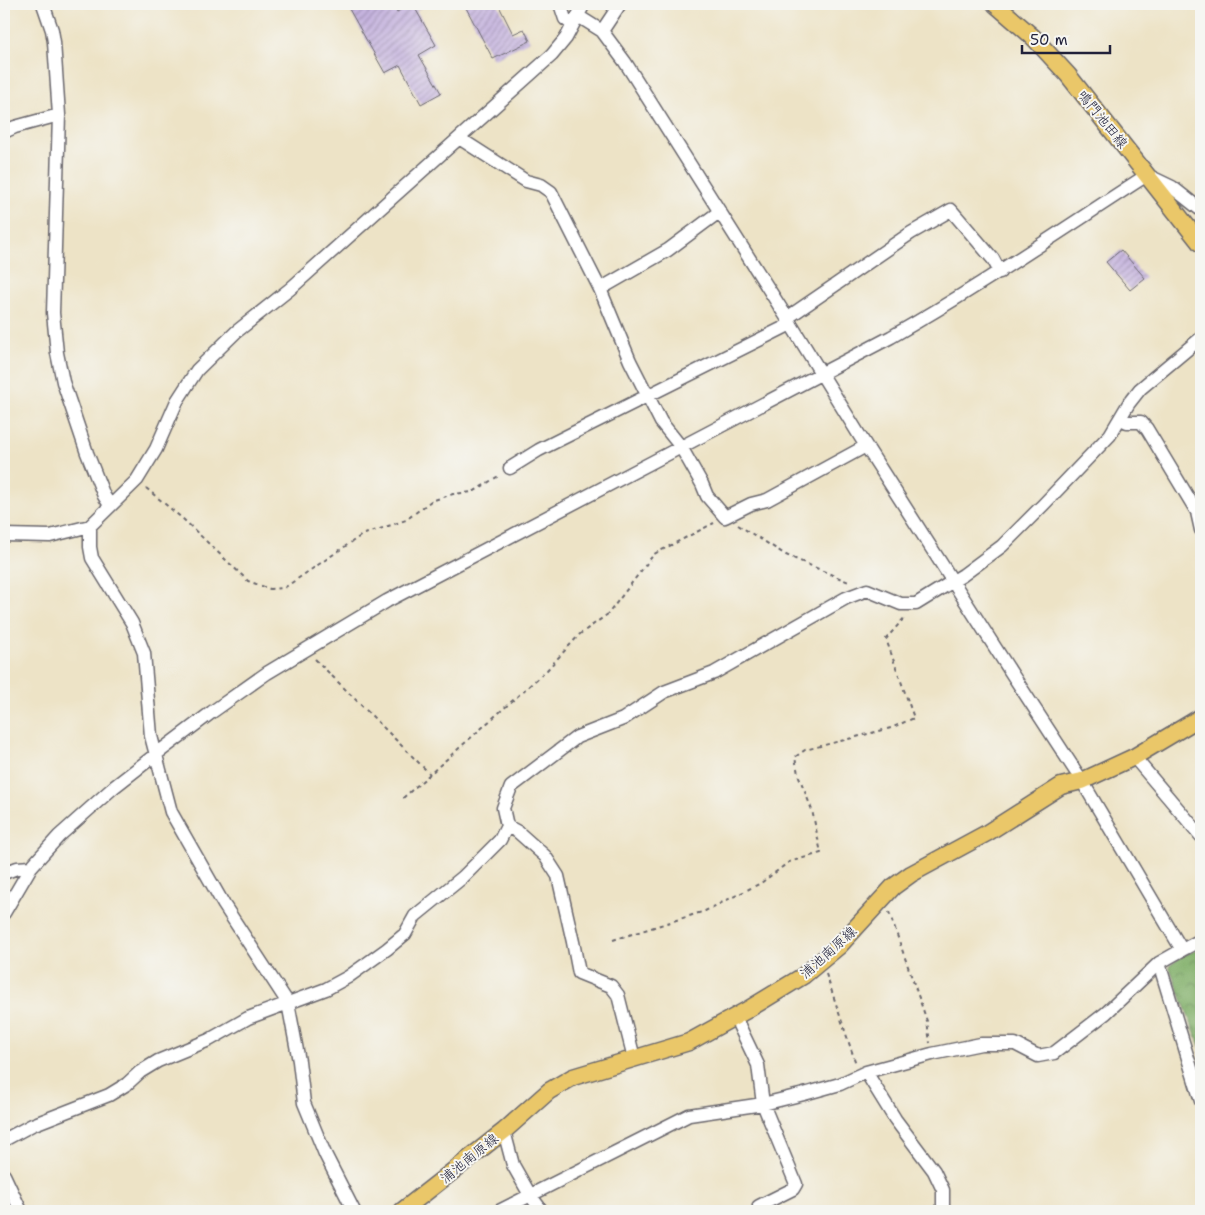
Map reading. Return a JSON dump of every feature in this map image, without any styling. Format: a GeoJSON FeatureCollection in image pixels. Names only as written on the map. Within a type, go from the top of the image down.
{"type":"FeatureCollection","features":[{"type":"Feature","properties":{"kind":"main road","name":"鳴門池田線"},"geometry":{"type":"LineString","coordinates":[[995,4],[1033,37],[1068,76],[1201,244]]}},
{"type":"Feature","properties":{"kind":"main road","name":"浦池南原線"},"geometry":{"type":"LineString","coordinates":[[402,1211],[504,1131],[549,1091],[573,1077],[689,1042],[736,1016],[803,976],[839,946],[893,887],[911,874],[987,833],[1061,786],[1082,781],[1134,757],[1201,717]]}},
{"type":"Feature","properties":{"kind":"street"},"geometry":{"type":"LineString","coordinates":[[43,4],[54,42],[58,115],[53,313],[57,353],[63,382],[87,453],[104,496],[110,505]]}},
{"type":"Feature","properties":{"kind":"street"},"geometry":{"type":"LineString","coordinates":[[560,4],[566,18],[602,31],[625,62],[790,321],[866,446],[1082,781],[1182,950]]}},
{"type":"Feature","properties":{"kind":"street"},"geometry":{"type":"LineString","coordinates":[[4,535],[50,536],[90,526],[137,480],[156,449],[177,401],[197,370],[236,332],[290,289],[552,55],[566,38],[584,4]]}},
{"type":"Feature","properties":{"kind":"street"},"geometry":{"type":"LineString","coordinates":[[602,31],[620,4]]}},
{"type":"Feature","properties":{"kind":"street"},"geometry":{"type":"LineString","coordinates":[[4,132],[58,115]]}},
{"type":"Feature","properties":{"kind":"street"},"geometry":{"type":"LineString","coordinates":[[459,138],[526,181],[541,185],[551,192],[600,289],[630,361],[661,422],[681,447],[707,496],[725,517],[751,504],[766,500],[866,446]]}},
{"type":"Feature","properties":{"kind":"street"},"geometry":{"type":"LineString","coordinates":[[4,913],[32,868],[59,836],[114,787],[212,712],[306,649],[387,601],[822,374],[949,304],[1147,175],[1172,187],[1201,210]]}},
{"type":"Feature","properties":{"kind":"street"},"geometry":{"type":"LineString","coordinates":[[510,468],[539,450],[648,397],[790,321],[911,233],[951,210],[993,260],[1000,272]]}},
{"type":"Feature","properties":{"kind":"street"},"geometry":{"type":"LineString","coordinates":[[600,289],[668,250],[719,212]]}},
{"type":"Feature","properties":{"kind":"street"},"geometry":{"type":"LineString","coordinates":[[4,1140],[32,1125],[109,1096],[127,1084],[140,1072],[158,1061],[209,1040],[248,1018],[326,990],[387,950],[404,934],[415,916],[463,878],[500,840],[507,826],[503,808],[511,787],[577,738],[623,719],[664,692],[714,673],[846,598],[867,590],[901,604],[916,604],[953,580],[1002,546],[1110,435],[1129,403],[1140,389],[1201,338]]}},
{"type":"Feature","properties":{"kind":"street"},"geometry":{"type":"LineString","coordinates":[[1121,419],[1127,422],[1141,422],[1148,428],[1197,512],[1201,530]]}},
{"type":"Feature","properties":{"kind":"street"},"geometry":{"type":"LineString","coordinates":[[90,526],[89,542],[92,558],[132,624],[144,653],[154,755],[171,812],[224,905],[288,1003],[299,1061],[304,1103],[324,1154],[354,1211]]}},
{"type":"Feature","properties":{"kind":"street"},"geometry":{"type":"LineString","coordinates":[[1134,757],[1201,836]]}},
{"type":"Feature","properties":{"kind":"street"},"geometry":{"type":"LineString","coordinates":[[507,826],[518,832],[545,856],[558,876],[579,973],[611,986],[618,995],[634,1058]]}},
{"type":"Feature","properties":{"kind":"street"},"geometry":{"type":"LineString","coordinates":[[4,873],[17,868],[32,868]]}},
{"type":"Feature","properties":{"kind":"street"},"geometry":{"type":"LineString","coordinates":[[499,1211],[689,1115],[763,1104],[840,1084],[866,1072],[932,1054],[981,1044],[1015,1044],[1038,1056],[1054,1053],[1106,1013],[1159,963],[1201,940]]}},
{"type":"Feature","properties":{"kind":"street"},"geometry":{"type":"LineString","coordinates":[[1159,963],[1201,1101]]}},
{"type":"Feature","properties":{"kind":"street"},"geometry":{"type":"LineString","coordinates":[[736,1016],[758,1065],[763,1104],[796,1184],[794,1189],[760,1206],[760,1211]]}},
{"type":"Feature","properties":{"kind":"street"},"geometry":{"type":"LineString","coordinates":[[866,1072],[895,1119],[934,1171],[943,1190],[943,1211]]}},
{"type":"Feature","properties":{"kind":"street"},"geometry":{"type":"LineString","coordinates":[[504,1131],[513,1165],[530,1195],[542,1211]]}},
{"type":"Feature","properties":{"kind":"street"},"geometry":{"type":"LineString","coordinates":[[4,1175],[21,1211]]}},
{"type":"Feature","properties":{"kind":"path"},"geometry":{"type":"LineString","coordinates":[[137,480],[184,519],[248,581],[270,589],[284,588],[362,535],[406,520],[430,502],[453,494],[473,492],[510,468]]}},
{"type":"Feature","properties":{"kind":"path"},"geometry":{"type":"LineString","coordinates":[[403,798],[547,670],[580,634],[608,614],[654,554],[725,517],[786,555],[867,590]]}},
{"type":"Feature","properties":{"kind":"path"},"geometry":{"type":"LineString","coordinates":[[613,940],[704,911],[761,883],[789,862],[821,853],[812,810],[798,774],[795,757],[805,750],[891,728],[914,718],[886,639],[916,604]]}},
{"type":"Feature","properties":{"kind":"path"},"geometry":{"type":"LineString","coordinates":[[306,649],[430,774]]}},
{"type":"Feature","properties":{"kind":"path"},"geometry":{"type":"LineString","coordinates":[[884,898],[926,1021],[932,1054]]}},
{"type":"Feature","properties":{"kind":"path"},"geometry":{"type":"LineString","coordinates":[[821,961],[856,1064],[866,1072]]}},
{"type":"Feature","properties":{"kind":"green space"},"geometry":{"type":"Polygon","coordinates":[[[1201,948],[1201,1049],[1169,966],[1182,956],[1201,948]]]}},
{"type":"Feature","properties":{"kind":"building"},"geometry":{"type":"Polygon","coordinates":[[[359,4],[392,4],[397,12],[409,4],[429,4],[416,10],[436,45],[419,55],[441,93],[421,104],[400,65],[385,73],[349,9],[359,4]]]}},
{"type":"Feature","properties":{"kind":"building"},"geometry":{"type":"Polygon","coordinates":[[[464,4],[498,4],[513,34],[524,29],[530,41],[493,59],[464,4]]]}},
{"type":"Feature","properties":{"kind":"building"},"geometry":{"type":"Polygon","coordinates":[[[1121,250],[1145,278],[1130,290],[1106,262],[1121,250]]]}}]}
